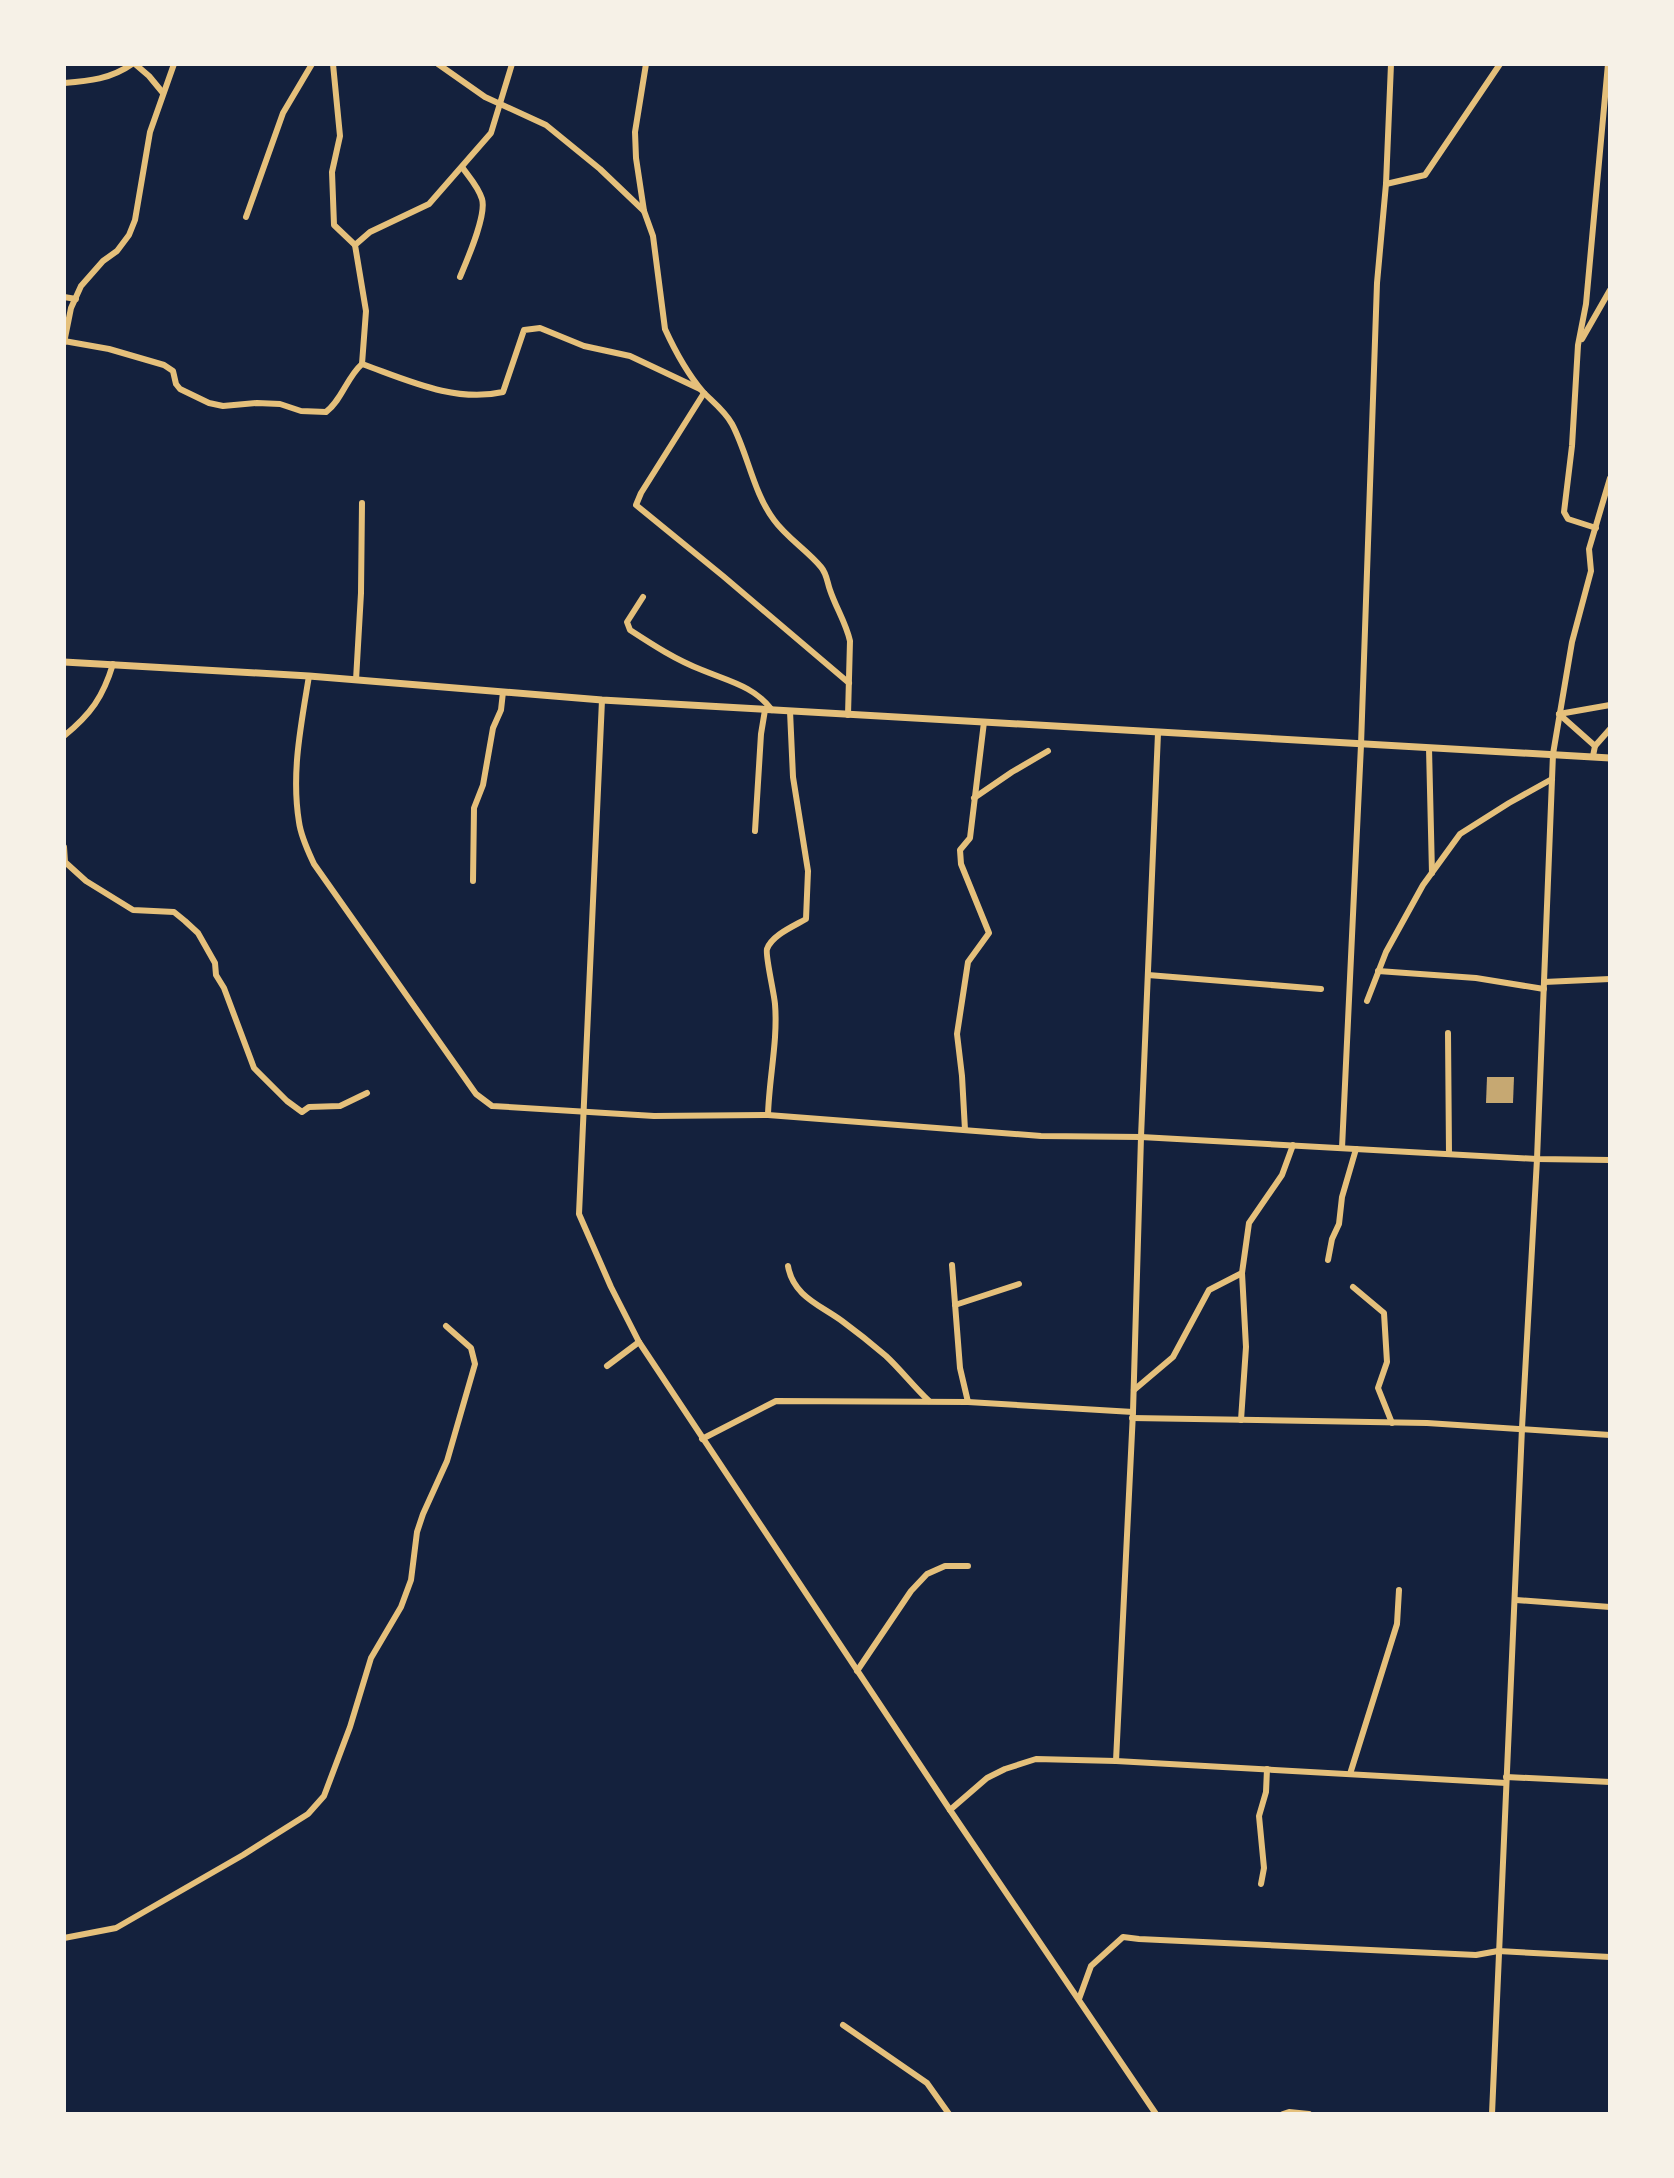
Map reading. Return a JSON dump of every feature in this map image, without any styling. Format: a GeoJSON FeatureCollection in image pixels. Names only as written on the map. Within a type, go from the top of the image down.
{"type":"FeatureCollection","features":[{"type":"Feature","properties":{"kind":"street"},"geometry":{"type":"LineString","coordinates":[[64,83],[95,80],[120,73],[134,64],[163,93]]}},
{"type":"Feature","properties":{"kind":"street"},"geometry":{"type":"LineString","coordinates":[[174,64],[150,132],[139,203],[129,235],[81,286],[71,308],[64,342],[109,349],[164,365],[173,371],[180,389],[209,403],[223,406],[280,404],[301,411],[326,412],[362,364],[366,311],[355,245],[334,225],[332,172],[340,136],[333,64]]}},
{"type":"Feature","properties":{"kind":"street"},"geometry":{"type":"LineString","coordinates":[[246,217],[283,113],[312,64]]}},
{"type":"Feature","properties":{"kind":"street"},"geometry":{"type":"LineString","coordinates":[[438,64],[485,97],[546,125],[600,169],[644,211]]}},
{"type":"Feature","properties":{"kind":"street"},"geometry":{"type":"LineString","coordinates":[[355,245],[370,232],[429,204],[462,167],[491,133],[512,64]]}},
{"type":"Feature","properties":{"kind":"street"},"geometry":{"type":"LineString","coordinates":[[646,64],[635,132],[636,158],[644,211],[653,236],[665,329],[702,391],[730,420],[771,516],[785,535],[826,574],[850,641],[848,715]]}},
{"type":"Feature","properties":{"kind":"street"},"geometry":{"type":"LineString","coordinates":[[1342,1148],[1361,745],[1377,283],[1386,184],[1391,64]]}},
{"type":"Feature","properties":{"kind":"street"},"geometry":{"type":"LineString","coordinates":[[1386,184],[1425,175],[1500,64]]}},
{"type":"Feature","properties":{"kind":"street"},"geometry":{"type":"LineString","coordinates":[[1596,528],[1568,519],[1564,512],[1608,64]]}},
{"type":"Feature","properties":{"kind":"street"},"geometry":{"type":"LineString","coordinates":[[460,277],[476,235],[483,203],[477,187],[462,167]]}},
{"type":"Feature","properties":{"kind":"street"},"geometry":{"type":"LineString","coordinates":[[1578,345],[1610,290]]}},
{"type":"Feature","properties":{"kind":"street"},"geometry":{"type":"LineString","coordinates":[[64,297],[76,299]]}},
{"type":"Feature","properties":{"kind":"street"},"geometry":{"type":"LineString","coordinates":[[362,364],[434,390],[486,396],[503,392],[524,330],[540,328],[584,346],[630,356],[702,391]]}},
{"type":"Feature","properties":{"kind":"street"},"geometry":{"type":"LineString","coordinates":[[702,391],[636,505],[849,683]]}},
{"type":"Feature","properties":{"kind":"street"},"geometry":{"type":"LineString","coordinates":[[1492,2114],[1553,754],[1572,642],[1591,571],[1589,549],[1610,478]]}},
{"type":"Feature","properties":{"kind":"street"},"geometry":{"type":"LineString","coordinates":[[356,680],[362,503]]}},
{"type":"Feature","properties":{"kind":"street"},"geometry":{"type":"LineString","coordinates":[[643,597],[627,622],[630,630],[659,650],[700,670],[736,682],[762,698],[769,710],[761,734],[755,831]]}},
{"type":"Feature","properties":{"kind":"street"},"geometry":{"type":"LineString","coordinates":[[64,662],[309,676],[602,700],[1610,758]]}},
{"type":"Feature","properties":{"kind":"street"},"geometry":{"type":"LineString","coordinates":[[64,736],[81,722],[102,695],[113,664]]}},
{"type":"Feature","properties":{"kind":"street"},"geometry":{"type":"LineString","coordinates":[[309,676],[295,762],[299,823],[314,864],[476,1094],[492,1106],[654,1116],[768,1115],[1041,1136],[1141,1137],[1537,1159],[1610,1160]]}},
{"type":"Feature","properties":{"kind":"street"},"geometry":{"type":"LineString","coordinates":[[473,881],[474,808],[483,785],[503,692]]}},
{"type":"Feature","properties":{"kind":"street"},"geometry":{"type":"LineString","coordinates":[[602,700],[579,1214],[639,1342],[1156,2114]]}},
{"type":"Feature","properties":{"kind":"street"},"geometry":{"type":"LineString","coordinates":[[1559,714],[1610,705]]}},
{"type":"Feature","properties":{"kind":"street"},"geometry":{"type":"LineString","coordinates":[[768,1115],[776,1011],[766,952],[779,936],[806,919],[808,871],[793,777],[790,711]]}},
{"type":"Feature","properties":{"kind":"street"},"geometry":{"type":"LineString","coordinates":[[1559,714],[1595,746]]}},
{"type":"Feature","properties":{"kind":"street"},"geometry":{"type":"LineString","coordinates":[[965,1130],[957,1034],[968,962],[989,933],[961,864],[960,850],[970,838],[984,722]]}},
{"type":"Feature","properties":{"kind":"street"},"geometry":{"type":"LineString","coordinates":[[1593,756],[1595,746],[1610,729]]}},
{"type":"Feature","properties":{"kind":"street"},"geometry":{"type":"LineString","coordinates":[[1116,1761],[1133,1415],[1158,733]]}},
{"type":"Feature","properties":{"kind":"street"},"geometry":{"type":"LineString","coordinates":[[1429,748],[1432,873]]}},
{"type":"Feature","properties":{"kind":"street"},"geometry":{"type":"LineString","coordinates":[[974,798],[1048,751]]}},
{"type":"Feature","properties":{"kind":"street"},"geometry":{"type":"LineString","coordinates":[[1367,1001],[1386,952],[1423,885],[1460,834],[1552,779]]}},
{"type":"Feature","properties":{"kind":"street"},"geometry":{"type":"LineString","coordinates":[[64,847],[65,862],[86,881],[133,910],[174,912],[198,933],[215,963],[216,975],[224,988],[254,1068],[287,1101],[302,1112],[309,1107],[340,1106],[367,1093]]}},
{"type":"Feature","properties":{"kind":"street"},"geometry":{"type":"LineString","coordinates":[[1378,971],[1544,986],[1610,979]]}},
{"type":"Feature","properties":{"kind":"street"},"geometry":{"type":"LineString","coordinates":[[1148,975],[1321,989]]}},
{"type":"Feature","properties":{"kind":"street"},"geometry":{"type":"LineString","coordinates":[[1448,1033],[1449,1154]]}},
{"type":"Feature","properties":{"kind":"street"},"geometry":{"type":"LineString","coordinates":[[1241,1420],[1246,1347],[1242,1273],[1249,1223],[1282,1175],[1293,1145]]}},
{"type":"Feature","properties":{"kind":"street"},"geometry":{"type":"LineString","coordinates":[[1328,1260],[1356,1149]]}},
{"type":"Feature","properties":{"kind":"street"},"geometry":{"type":"LineString","coordinates":[[952,1265],[960,1368],[968,1402]]}},
{"type":"Feature","properties":{"kind":"street"},"geometry":{"type":"LineString","coordinates":[[788,1266],[794,1285],[819,1308],[840,1320],[886,1357],[929,1401]]}},
{"type":"Feature","properties":{"kind":"street"},"geometry":{"type":"LineString","coordinates":[[1134,1390],[1173,1357],[1209,1290],[1242,1273]]}},
{"type":"Feature","properties":{"kind":"street"},"geometry":{"type":"LineString","coordinates":[[955,1305],[1019,1284]]}},
{"type":"Feature","properties":{"kind":"street"},"geometry":{"type":"LineString","coordinates":[[1353,1287],[1384,1313],[1387,1362],[1378,1388],[1392,1423]]}},
{"type":"Feature","properties":{"kind":"street"},"geometry":{"type":"LineString","coordinates":[[64,1938],[116,1928],[308,1814],[324,1796],[371,1658],[401,1607],[411,1580],[417,1532],[447,1461],[475,1364],[471,1348],[446,1326]]}},
{"type":"Feature","properties":{"kind":"street"},"geometry":{"type":"LineString","coordinates":[[607,1366],[639,1342]]}},
{"type":"Feature","properties":{"kind":"street"},"geometry":{"type":"LineString","coordinates":[[702,1439],[776,1401],[968,1402],[1133,1415],[1522,1428],[1610,1435]]}},
{"type":"Feature","properties":{"kind":"street"},"geometry":{"type":"LineString","coordinates":[[857,1671],[911,1591],[927,1574],[945,1566],[968,1566]]}},
{"type":"Feature","properties":{"kind":"street"},"geometry":{"type":"LineString","coordinates":[[1350,1774],[1397,1624],[1399,1590]]}},
{"type":"Feature","properties":{"kind":"street"},"geometry":{"type":"LineString","coordinates":[[1516,1600],[1610,1607]]}},
{"type":"Feature","properties":{"kind":"street"},"geometry":{"type":"LineString","coordinates":[[950,1810],[987,1778],[1036,1759],[1350,1774],[1610,1782]]}},
{"type":"Feature","properties":{"kind":"street"},"geometry":{"type":"LineString","coordinates":[[1261,1884],[1264,1868],[1259,1816],[1266,1792],[1267,1769]]}},
{"type":"Feature","properties":{"kind":"street"},"geometry":{"type":"LineString","coordinates":[[1079,1999],[1091,1966],[1123,1937],[1476,1955],[1498,1951],[1610,1957]]}},
{"type":"Feature","properties":{"kind":"street"},"geometry":{"type":"LineString","coordinates":[[843,2025],[927,2083],[949,2114]]}},
{"type":"Feature","properties":{"kind":"street"},"geometry":{"type":"LineString","coordinates":[[1283,2114],[1309,2114]]}},
{"type":"Feature","properties":{"kind":"building"},"geometry":{"type":"Polygon","coordinates":[[[1487,1077],[1514,1077],[1513,1103],[1486,1103],[1487,1077]]]}}]}
